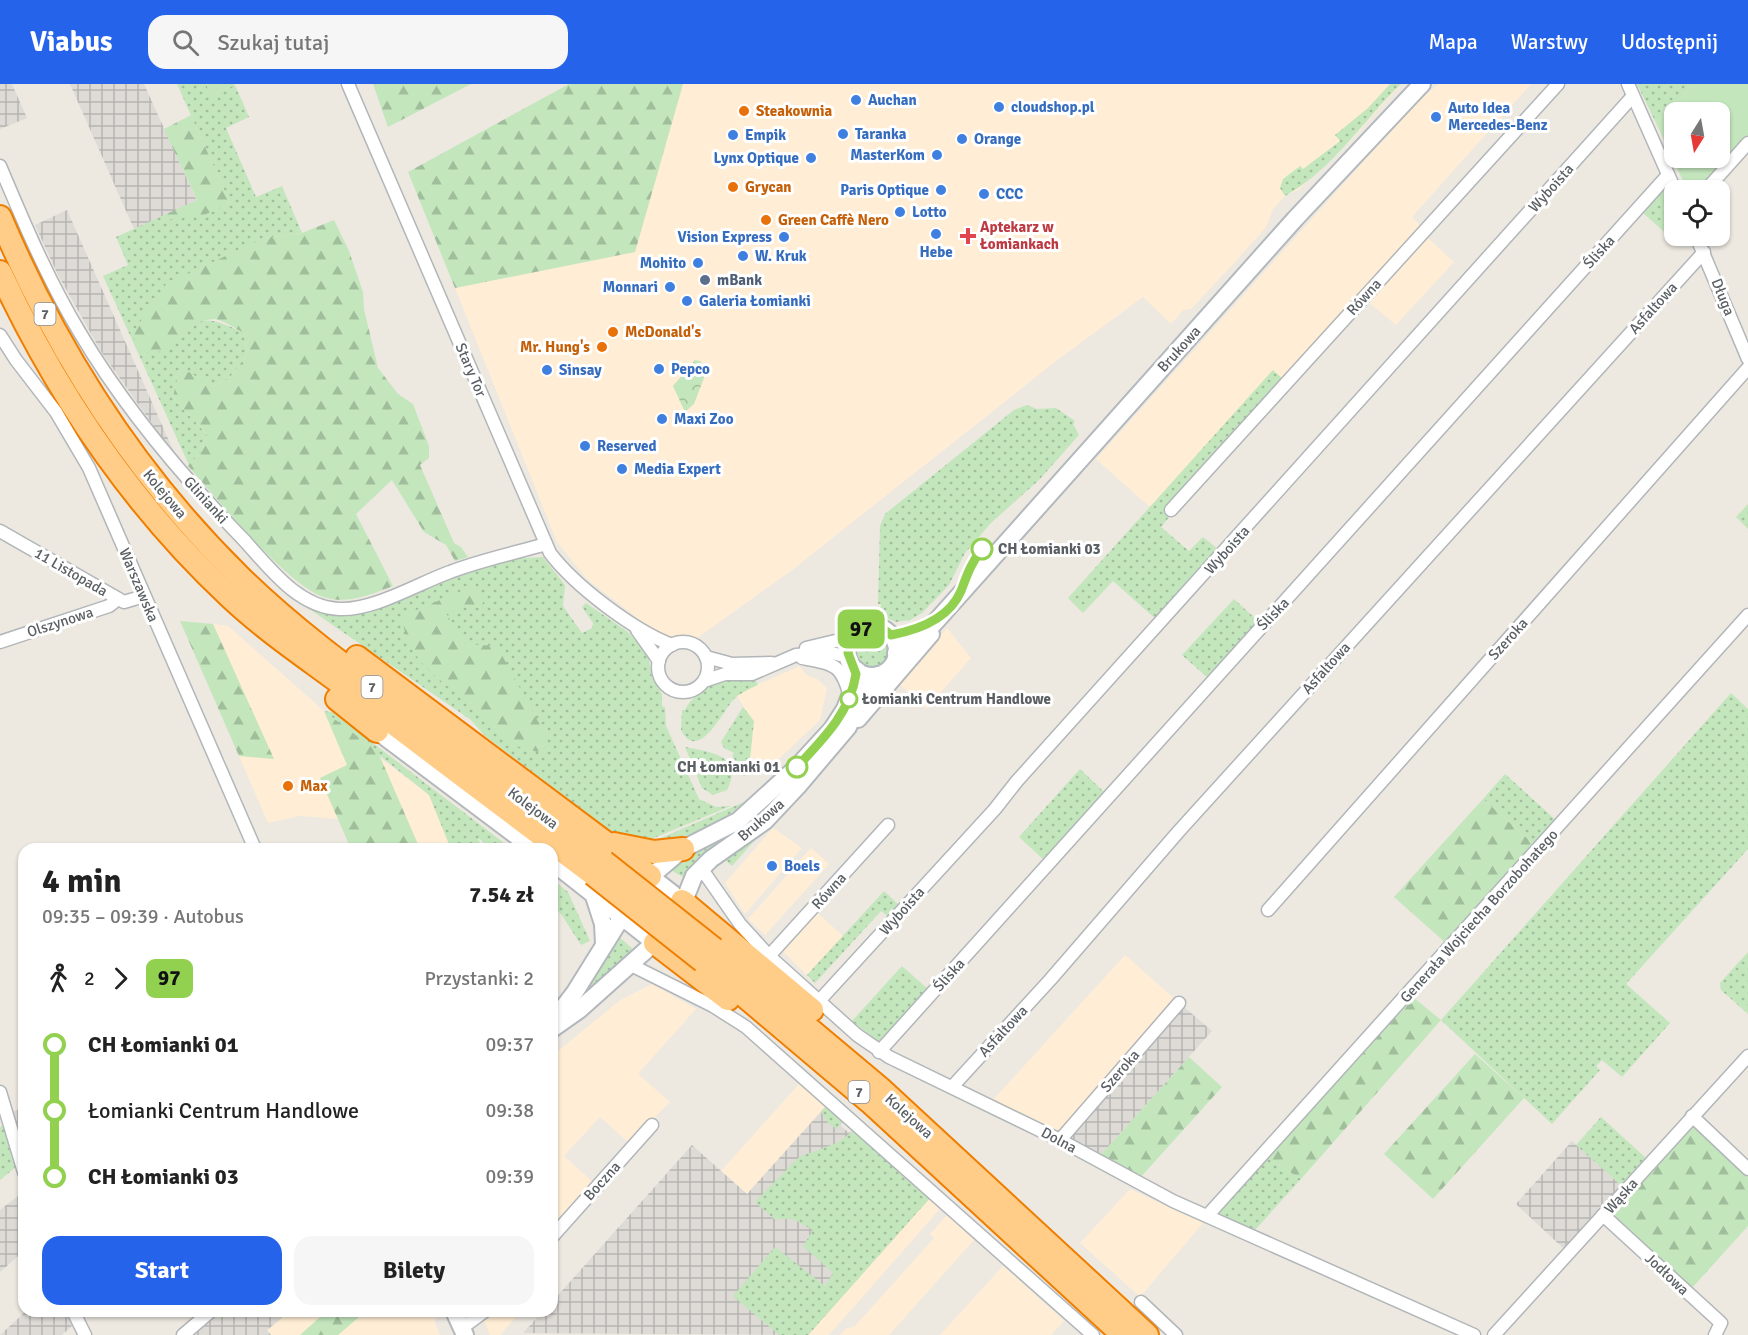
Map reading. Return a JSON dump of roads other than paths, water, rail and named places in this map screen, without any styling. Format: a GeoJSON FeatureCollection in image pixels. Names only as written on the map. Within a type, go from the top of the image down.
{"type":"FeatureCollection","features":[{"type":"Feature","properties":{"kind":"highway","name":"Kolejowa"},"geometry":{"type":"LineString","coordinates":[[0,217],[41,308],[111,424],[160,489],[236,572],[306,636],[882,1090],[1147,1335]]}},
{"type":"Feature","properties":{"kind":"highway","name":"Kolejowa"},"geometry":{"type":"LineString","coordinates":[[0,272],[61,387],[132,489],[201,568],[277,639],[599,868]]}},
{"type":"Feature","properties":{"kind":"highway"},"geometry":{"type":"LineString","coordinates":[[277,639],[322,686],[377,731]]}},
{"type":"Feature","properties":{"kind":"highway"},"geometry":{"type":"LineString","coordinates":[[599,868],[640,851],[683,849]]}},
{"type":"Feature","properties":{"kind":"highway"},"geometry":{"type":"LineString","coordinates":[[599,868],[650,876]]}},
{"type":"Feature","properties":{"kind":"highway"},"geometry":{"type":"LineString","coordinates":[[682,901],[748,955],[943,1128],[989,1178],[1009,1208]]}},
{"type":"Feature","properties":{"kind":"highway"},"geometry":{"type":"LineString","coordinates":[[655,943],[745,1012],[918,1164],[973,1207],[1010,1230]]}},
{"type":"Feature","properties":{"kind":"highway","name":"Kolejowa"},"geometry":{"type":"LineString","coordinates":[[708,955],[1123,1335]]}},
{"type":"Feature","properties":{"kind":"street","name":"Stary Tor"},"geometry":{"type":"LineString","coordinates":[[348,84],[546,544],[568,574],[634,626],[672,645]]}},
{"type":"Feature","properties":{"kind":"street","name":"Brukowa"},"geometry":{"type":"LineString","coordinates":[[896,653],[926,632],[939,618],[1295,219],[1422,84]]}},
{"type":"Feature","properties":{"kind":"street","name":"Równa"},"geometry":{"type":"LineString","coordinates":[[1171,510],[1558,84]]}},
{"type":"Feature","properties":{"kind":"street"},"geometry":{"type":"LineString","coordinates":[[1628,84],[1670,180]]}},
{"type":"Feature","properties":{"kind":"street","name":"Wyboista"},"geometry":{"type":"LineString","coordinates":[[819,1001],[995,809],[1017,781],[1634,96]]}},
{"type":"Feature","properties":{"kind":"street"},"geometry":{"type":"LineString","coordinates":[[1715,180],[1748,143]]}},
{"type":"Feature","properties":{"kind":"street","name":"Glinianki"},"geometry":{"type":"LineString","coordinates":[[0,166],[54,286],[81,334],[118,391],[152,437],[208,503],[299,595],[320,605],[352,609],[453,571],[546,544]]}},
{"type":"Feature","properties":{"kind":"street","name":"Śliska"},"geometry":{"type":"LineString","coordinates":[[879,1052],[1668,176]]}},
{"type":"Feature","properties":{"kind":"street","name":"Długa"},"geometry":{"type":"LineString","coordinates":[[1701,246],[1748,359]]}},
{"type":"Feature","properties":{"kind":"street","name":"Asfaltowa"},"geometry":{"type":"LineString","coordinates":[[952,1087],[1050,980],[1179,831],[1704,252]]}},
{"type":"Feature","properties":{"kind":"street","name":"Warszawska"},"geometry":{"type":"LineString","coordinates":[[0,335],[56,412],[83,455],[252,843]]}},
{"type":"Feature","properties":{"kind":"street","name":"Szeroka"},"geometry":{"type":"LineString","coordinates":[[1268,910],[1748,368]]}},
{"type":"Feature","properties":{"kind":"street","name":"11 Listopada"},"geometry":{"type":"LineString","coordinates":[[0,531],[124,602],[144,596]]}},
{"type":"Feature","properties":{"kind":"street","name":"Olszynowa"},"geometry":{"type":"LineString","coordinates":[[0,642],[109,606],[118,599]]}},
{"type":"Feature","properties":{"kind":"street","name":"Generała Wojciecha Borzobohatego"},"geometry":{"type":"LineString","coordinates":[[1208,1215],[1748,615]]}},
{"type":"Feature","properties":{"kind":"street","name":"Brukowa"},"geometry":{"type":"LineString","coordinates":[[891,635],[909,632],[939,618]]}},
{"type":"Feature","properties":{"kind":"street"},"geometry":{"type":"LineString","coordinates":[[848,728],[919,649],[939,618]]}},
{"type":"Feature","properties":{"kind":"street","name":"Stary Tor"},"geometry":{"type":"LineString","coordinates":[[634,626],[659,660]]}},
{"type":"Feature","properties":{"kind":"street"},"geometry":{"type":"LineString","coordinates":[[792,656],[821,652],[852,664],[864,674],[878,675],[889,669],[896,653],[891,635],[882,628],[869,626],[860,629],[848,645],[852,664]]}},
{"type":"Feature","properties":{"kind":"street"},"geometry":{"type":"LineString","coordinates":[[776,663],[732,664],[706,657],[693,644],[684,642],[672,645],[665,650],[659,660],[659,676],[671,690],[688,692],[704,681],[725,674],[752,674],[792,656],[808,647],[852,637]]}},
{"type":"Feature","properties":{"kind":"street"},"geometry":{"type":"LineString","coordinates":[[792,656],[827,663],[840,670],[845,676],[850,697]]}},
{"type":"Feature","properties":{"kind":"street"},"geometry":{"type":"LineString","coordinates":[[704,681],[708,672],[706,657]]}},
{"type":"Feature","properties":{"kind":"street","name":"Brukowa"},"geometry":{"type":"LineString","coordinates":[[621,915],[650,876],[683,849],[738,821],[797,767],[832,729],[850,697],[852,664]]}},
{"type":"Feature","properties":{"kind":"street","name":"Brukowa"},"geometry":{"type":"LineString","coordinates":[[655,943],[672,926],[688,885],[701,868],[765,821],[848,728],[860,701],[878,675]]}},
{"type":"Feature","properties":{"kind":"street"},"geometry":{"type":"LineString","coordinates":[[377,731],[526,843]]}},
{"type":"Feature","properties":{"kind":"street","name":"Równa"},"geometry":{"type":"LineString","coordinates":[[769,956],[888,825]]}},
{"type":"Feature","properties":{"kind":"street"},"geometry":{"type":"LineString","coordinates":[[558,863],[599,868]]}},
{"type":"Feature","properties":{"kind":"street"},"geometry":{"type":"LineString","coordinates":[[558,1025],[571,1017],[655,943],[621,915],[599,868]]}},
{"type":"Feature","properties":{"kind":"street"},"geometry":{"type":"LineString","coordinates":[[599,868],[604,944]]}},
{"type":"Feature","properties":{"kind":"street","name":"Dolna"},"geometry":{"type":"LineString","coordinates":[[701,868],[740,924],[769,956],[879,1052],[1060,1140],[1143,1186],[1474,1335]]}},
{"type":"Feature","properties":{"kind":"street"},"geometry":{"type":"LineString","coordinates":[[650,876],[682,901]]}},
{"type":"Feature","properties":{"kind":"street"},"geometry":{"type":"LineString","coordinates":[[558,1014],[575,992],[621,915]]}},
{"type":"Feature","properties":{"kind":"street"},"geometry":{"type":"LineString","coordinates":[[631,965],[713,1006],[746,1027],[1093,1335]]}},
{"type":"Feature","properties":{"kind":"street","name":"Szeroka"},"geometry":{"type":"LineString","coordinates":[[1060,1140],[1179,1003]]}},
{"type":"Feature","properties":{"kind":"street","name":"Wąska"},"geometry":{"type":"LineString","coordinates":[[1494,1335],[1748,1056]]}},
{"type":"Feature","properties":{"kind":"street"},"geometry":{"type":"LineString","coordinates":[[0,1092],[18,1152]]}},
{"type":"Feature","properties":{"kind":"street"},"geometry":{"type":"LineString","coordinates":[[1692,1116],[1748,1169]]}},
{"type":"Feature","properties":{"kind":"street","name":"Boczna"},"geometry":{"type":"LineString","coordinates":[[558,1230],[652,1125]]}},
{"type":"Feature","properties":{"kind":"street","name":"Jodłowa"},"geometry":{"type":"LineString","coordinates":[[1604,1215],[1721,1323],[1714,1335]]}},
{"type":"Feature","properties":{"kind":"street"},"geometry":{"type":"LineString","coordinates":[[1141,1302],[1176,1335]]}},
{"type":"Feature","properties":{"kind":"street"},"geometry":{"type":"LineString","coordinates":[[76,1317],[85,1335]]}},
{"type":"Feature","properties":{"kind":"street"},"geometry":{"type":"LineString","coordinates":[[183,1335],[204,1317]]}},
{"type":"Feature","properties":{"kind":"street"},"geometry":{"type":"LineString","coordinates":[[457,1317],[463,1332],[479,1317]]}},
{"type":"Feature","properties":{"kind":"place","name":"Auchan"},"geometry":{"type":"Point","coordinates":[856,100]}},
{"type":"Feature","properties":{"kind":"place","name":"cloudshop.pl"},"geometry":{"type":"Point","coordinates":[999,107]}},
{"type":"Feature","properties":{"kind":"place","name":"Steakownia"},"geometry":{"type":"Point","coordinates":[744,111]}},
{"type":"Feature","properties":{"kind":"place","name":"Auto Idea Mercedes-Benz"},"geometry":{"type":"Point","coordinates":[1436,117]}},
{"type":"Feature","properties":{"kind":"place","name":"Taranka"},"geometry":{"type":"Point","coordinates":[843,134]}},
{"type":"Feature","properties":{"kind":"place","name":"Empik"},"geometry":{"type":"Point","coordinates":[733,135]}},
{"type":"Feature","properties":{"kind":"place","name":"Orange"},"geometry":{"type":"Point","coordinates":[962,139]}},
{"type":"Feature","properties":{"kind":"place","name":"MasterKom"},"geometry":{"type":"Point","coordinates":[937,155]}},
{"type":"Feature","properties":{"kind":"place","name":"Lynx Optique"},"geometry":{"type":"Point","coordinates":[811,158]}},
{"type":"Feature","properties":{"kind":"place","name":"Grycan"},"geometry":{"type":"Point","coordinates":[733,187]}},
{"type":"Feature","properties":{"kind":"place","name":"Paris Optique"},"geometry":{"type":"Point","coordinates":[941,190]}},
{"type":"Feature","properties":{"kind":"place","name":"CCC"},"geometry":{"type":"Point","coordinates":[984,194]}},
{"type":"Feature","properties":{"kind":"place","name":"Lotto"},"geometry":{"type":"Point","coordinates":[900,212]}},
{"type":"Feature","properties":{"kind":"place","name":"Green Caffè Nero"},"geometry":{"type":"Point","coordinates":[766,220]}},
{"type":"Feature","properties":{"kind":"place","name":"Hebe"},"geometry":{"type":"Point","coordinates":[936,234]}},
{"type":"Feature","properties":{"kind":"place","name":"Aptekarz w Łomiankach"},"geometry":{"type":"Point","coordinates":[968,236]}},
{"type":"Feature","properties":{"kind":"place","name":"Vision Express"},"geometry":{"type":"Point","coordinates":[784,237]}},
{"type":"Feature","properties":{"kind":"place","name":"W. Kruk"},"geometry":{"type":"Point","coordinates":[743,256]}},
{"type":"Feature","properties":{"kind":"place","name":"Mohito"},"geometry":{"type":"Point","coordinates":[698,263]}},
{"type":"Feature","properties":{"kind":"place","name":"mBank"},"geometry":{"type":"Point","coordinates":[705,280]}},
{"type":"Feature","properties":{"kind":"place","name":"Monnari"},"geometry":{"type":"Point","coordinates":[670,287]}},
{"type":"Feature","properties":{"kind":"place","name":"Galeria Łomianki"},"geometry":{"type":"Point","coordinates":[687,301]}},
{"type":"Feature","properties":{"kind":"place","name":"McDonald's"},"geometry":{"type":"Point","coordinates":[613,332]}},
{"type":"Feature","properties":{"kind":"place","name":"Mr. Hung's"},"geometry":{"type":"Point","coordinates":[602,347]}},
{"type":"Feature","properties":{"kind":"place","name":"Pepco"},"geometry":{"type":"Point","coordinates":[659,369]}},
{"type":"Feature","properties":{"kind":"place","name":"Sinsay"},"geometry":{"type":"Point","coordinates":[547,370]}},
{"type":"Feature","properties":{"kind":"place","name":"Maxi Zoo"},"geometry":{"type":"Point","coordinates":[662,419]}},
{"type":"Feature","properties":{"kind":"place","name":"Reserved"},"geometry":{"type":"Point","coordinates":[585,446]}},
{"type":"Feature","properties":{"kind":"place","name":"Media Expert"},"geometry":{"type":"Point","coordinates":[622,469]}},
{"type":"Feature","properties":{"kind":"place","name":"CH Łomianki 03"},"geometry":{"type":"Point","coordinates":[982,549]}},
{"type":"Feature","properties":{"kind":"place","name":"Łomianki Centrum Handlowe"},"geometry":{"type":"Point","coordinates":[849,699]}},
{"type":"Feature","properties":{"kind":"place","name":"CH Łomianki 01"},"geometry":{"type":"Point","coordinates":[797,767]}},
{"type":"Feature","properties":{"kind":"place","name":"Max"},"geometry":{"type":"Point","coordinates":[288,786]}},
{"type":"Feature","properties":{"kind":"place","name":"Boels"},"geometry":{"type":"Point","coordinates":[772,866]}}]}
